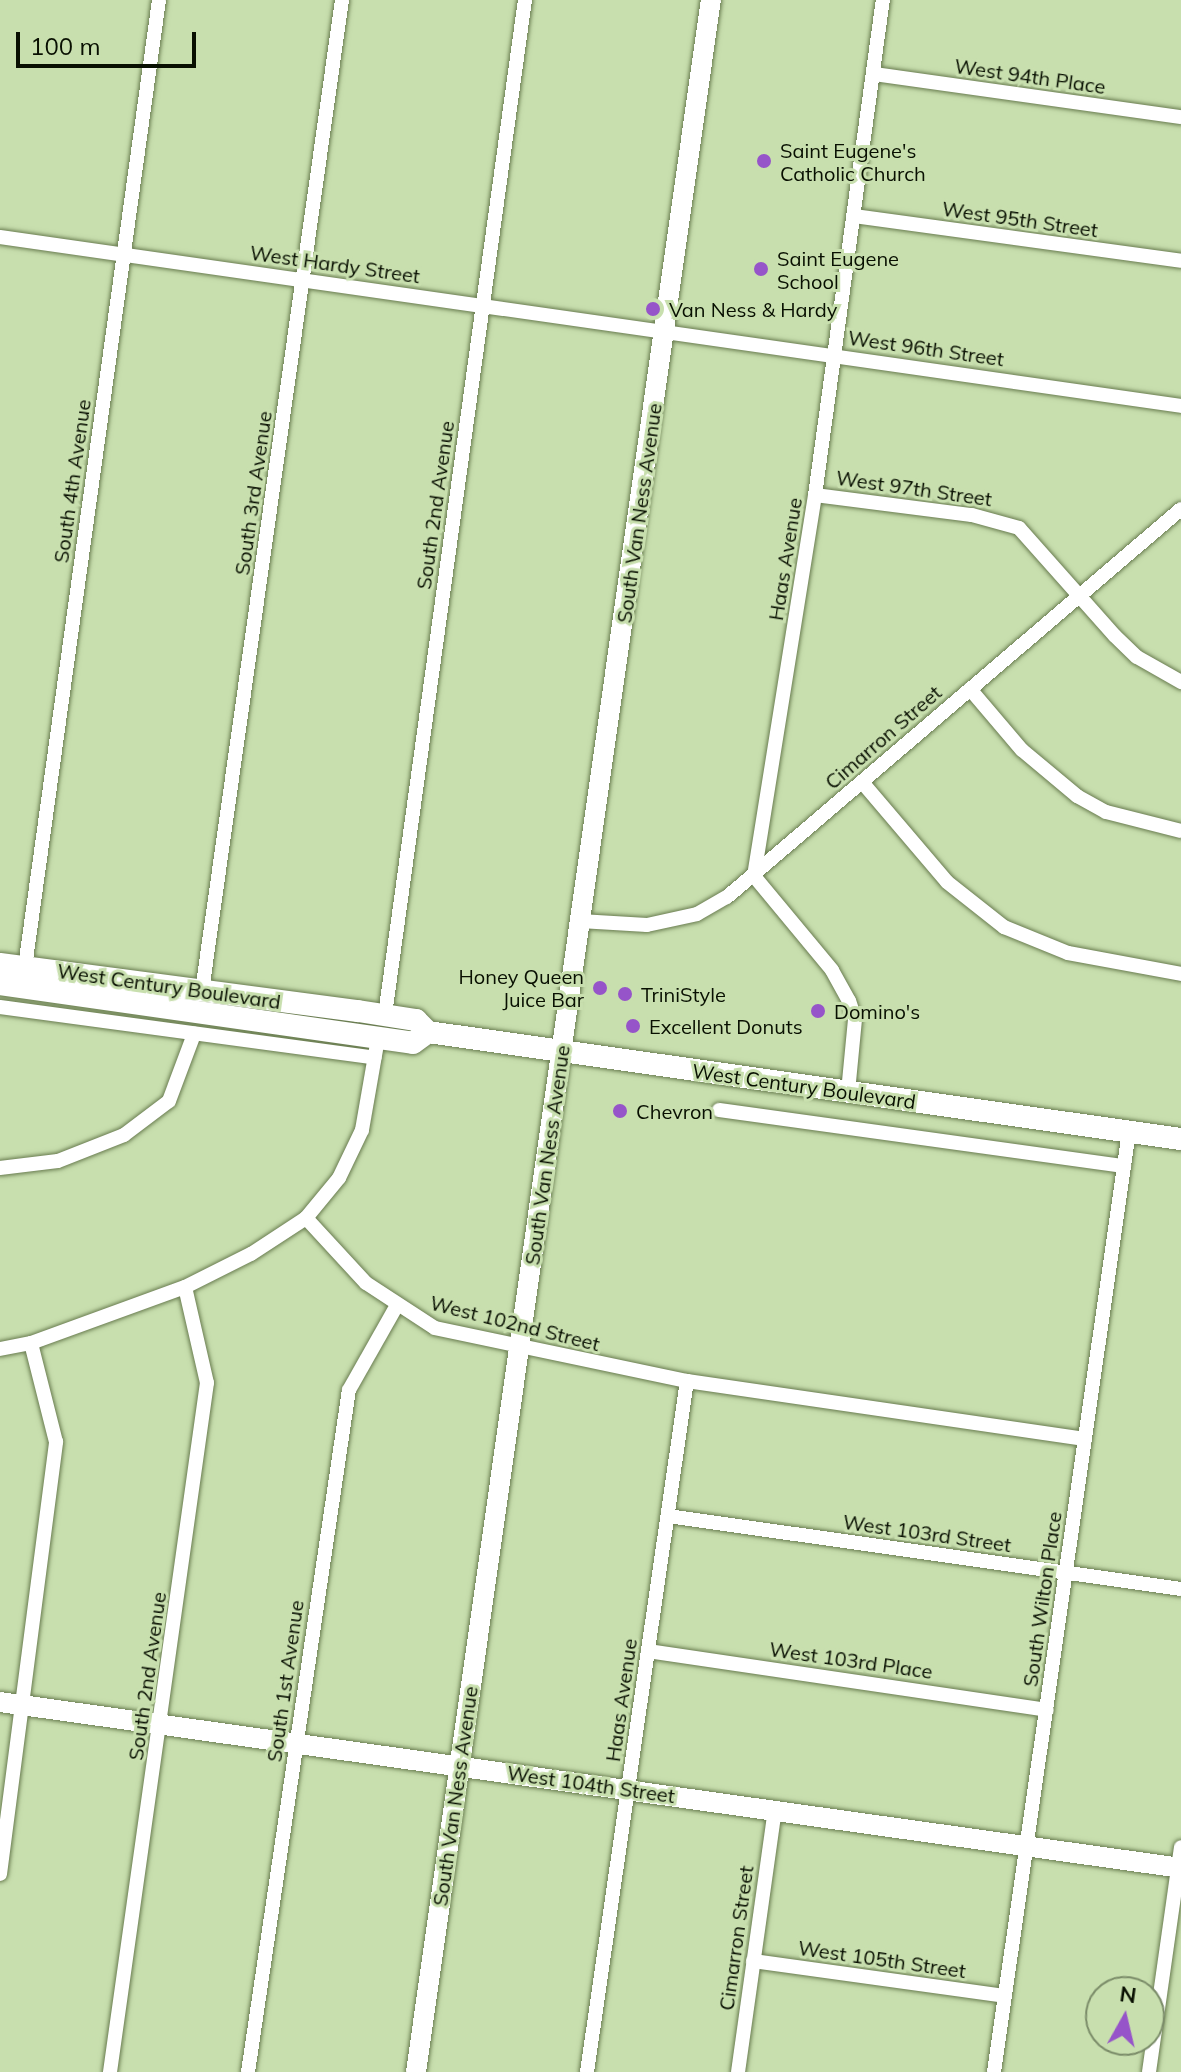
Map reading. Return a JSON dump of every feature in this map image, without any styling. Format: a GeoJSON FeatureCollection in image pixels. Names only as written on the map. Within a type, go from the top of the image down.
{"type":"FeatureCollection","features":[{"type":"Feature","properties":{"kind":"main road","name":"West Century Boulevard"},"geometry":{"type":"LineString","coordinates":[[0,964],[385,1015],[416,1020],[428,1032],[1181,1139]]}},
{"type":"Feature","properties":{"kind":"main road","name":"West Century Boulevard"},"geometry":{"type":"LineString","coordinates":[[0,984],[377,1048],[413,1043],[428,1032]]}},
{"type":"Feature","properties":{"kind":"street","name":"South 4th Avenue"},"geometry":{"type":"LineString","coordinates":[[25,967],[159,0]]}},
{"type":"Feature","properties":{"kind":"street","name":"South 3rd Avenue"},"geometry":{"type":"LineString","coordinates":[[202,991],[342,0]]}},
{"type":"Feature","properties":{"kind":"street","name":"South 2nd Avenue"},"geometry":{"type":"LineString","coordinates":[[385,1015],[525,0]]}},
{"type":"Feature","properties":{"kind":"street","name":"South Van Ness Avenue"},"geometry":{"type":"LineString","coordinates":[[416,2072],[711,0]]}},
{"type":"Feature","properties":{"kind":"street","name":"Haas Avenue"},"geometry":{"type":"LineString","coordinates":[[754,876],[815,495],[883,0]]}},
{"type":"Feature","properties":{"kind":"street","name":"West 94th Place"},"geometry":{"type":"LineString","coordinates":[[874,74],[1181,117]]}},
{"type":"Feature","properties":{"kind":"street","name":"West 95th Street"},"geometry":{"type":"LineString","coordinates":[[854,216],[1181,261]]}},
{"type":"Feature","properties":{"kind":"street","name":"West Hardy Street"},"geometry":{"type":"LineString","coordinates":[[0,237],[665,331]]}},
{"type":"Feature","properties":{"kind":"street","name":"West 96th Street"},"geometry":{"type":"LineString","coordinates":[[665,331],[1181,406]]}},
{"type":"Feature","properties":{"kind":"street","name":"West 97th Street"},"geometry":{"type":"LineString","coordinates":[[815,495],[1000,520],[1036,543],[1137,657],[1181,682]]}},
{"type":"Feature","properties":{"kind":"street","name":"Cimarron Street"},"geometry":{"type":"LineString","coordinates":[[580,921],[647,925],[678,920],[727,897],[970,689],[1083,597],[1181,509]]}},
{"type":"Feature","properties":{"kind":"street"},"geometry":{"type":"LineString","coordinates":[[970,689],[1022,750],[1077,796],[1106,812],[1181,831]]}},
{"type":"Feature","properties":{"kind":"street"},"geometry":{"type":"LineString","coordinates":[[862,782],[947,882],[1004,927],[1068,953],[1181,974]]}},
{"type":"Feature","properties":{"kind":"street"},"geometry":{"type":"LineString","coordinates":[[754,876],[832,970],[849,1001],[855,1019],[848,1092]]}},
{"type":"Feature","properties":{"kind":"street","name":"West Century Boulevard"},"geometry":{"type":"LineString","coordinates":[[0,1007],[194,1034],[377,1048]]}},
{"type":"Feature","properties":{"kind":"street"},"geometry":{"type":"LineString","coordinates":[[0,1168],[58,1161],[100,1148],[134,1129],[169,1101],[194,1034]]}},
{"type":"Feature","properties":{"kind":"street"},"geometry":{"type":"LineString","coordinates":[[0,1349],[31,1343],[185,1287],[251,1254],[306,1218],[339,1178],[362,1130],[377,1048]]}},
{"type":"Feature","properties":{"kind":"street","name":"West Century Boulevard"},"geometry":{"type":"LineString","coordinates":[[719,1110],[1124,1166]]}},
{"type":"Feature","properties":{"kind":"street","name":"South Wilton Place"},"geometry":{"type":"LineString","coordinates":[[994,2072],[1129,1132]]}},
{"type":"Feature","properties":{"kind":"street","name":"West 102nd Street"},"geometry":{"type":"LineString","coordinates":[[306,1218],[366,1283],[396,1307],[435,1328],[687,1381],[1085,1439]]}},
{"type":"Feature","properties":{"kind":"street","name":"South 2nd Avenue"},"geometry":{"type":"LineString","coordinates":[[110,2072],[207,1383],[185,1287]]}},
{"type":"Feature","properties":{"kind":"street","name":"South 1st Avenue"},"geometry":{"type":"LineString","coordinates":[[248,2072],[349,1390],[396,1307]]}},
{"type":"Feature","properties":{"kind":"street"},"geometry":{"type":"LineString","coordinates":[[0,1874],[24,1705],[21,1689],[56,1442],[31,1343]]}},
{"type":"Feature","properties":{"kind":"street","name":"Haas Avenue"},"geometry":{"type":"LineString","coordinates":[[587,2072],[687,1381]]}},
{"type":"Feature","properties":{"kind":"street","name":"West 103rd Street"},"geometry":{"type":"LineString","coordinates":[[668,1516],[1181,1589]]}},
{"type":"Feature","properties":{"kind":"street","name":"West 103rd Place"},"geometry":{"type":"LineString","coordinates":[[648,1651],[1047,1710]]}},
{"type":"Feature","properties":{"kind":"street","name":"West 104th Street"},"geometry":{"type":"LineString","coordinates":[[0,1702],[1180,1868]]}},
{"type":"Feature","properties":{"kind":"street","name":"Cimarron Street"},"geometry":{"type":"LineString","coordinates":[[738,2072],[775,1810]]}},
{"type":"Feature","properties":{"kind":"street"},"geometry":{"type":"LineString","coordinates":[[1149,2072],[1181,1847]]}},
{"type":"Feature","properties":{"kind":"street","name":"West 105th Street"},"geometry":{"type":"LineString","coordinates":[[753,1961],[1005,1996]]}},
{"type":"Feature","properties":{"kind":"place","name":"Saint Eugene's Catholic Church"},"geometry":{"type":"Point","coordinates":[764,161]}},
{"type":"Feature","properties":{"kind":"place","name":"Saint Eugene School"},"geometry":{"type":"Point","coordinates":[761,269]}},
{"type":"Feature","properties":{"kind":"place","name":"Van Ness & Hardy"},"geometry":{"type":"Point","coordinates":[653,309]}},
{"type":"Feature","properties":{"kind":"place","name":"Honey Queen Juice Bar"},"geometry":{"type":"Point","coordinates":[600,988]}},
{"type":"Feature","properties":{"kind":"place","name":"TriniStyle"},"geometry":{"type":"Point","coordinates":[625,994]}},
{"type":"Feature","properties":{"kind":"place","name":"Domino's"},"geometry":{"type":"Point","coordinates":[818,1011]}},
{"type":"Feature","properties":{"kind":"place","name":"Excellent Donuts"},"geometry":{"type":"Point","coordinates":[633,1026]}},
{"type":"Feature","properties":{"kind":"place","name":"Chevron"},"geometry":{"type":"Point","coordinates":[620,1111]}}]}
